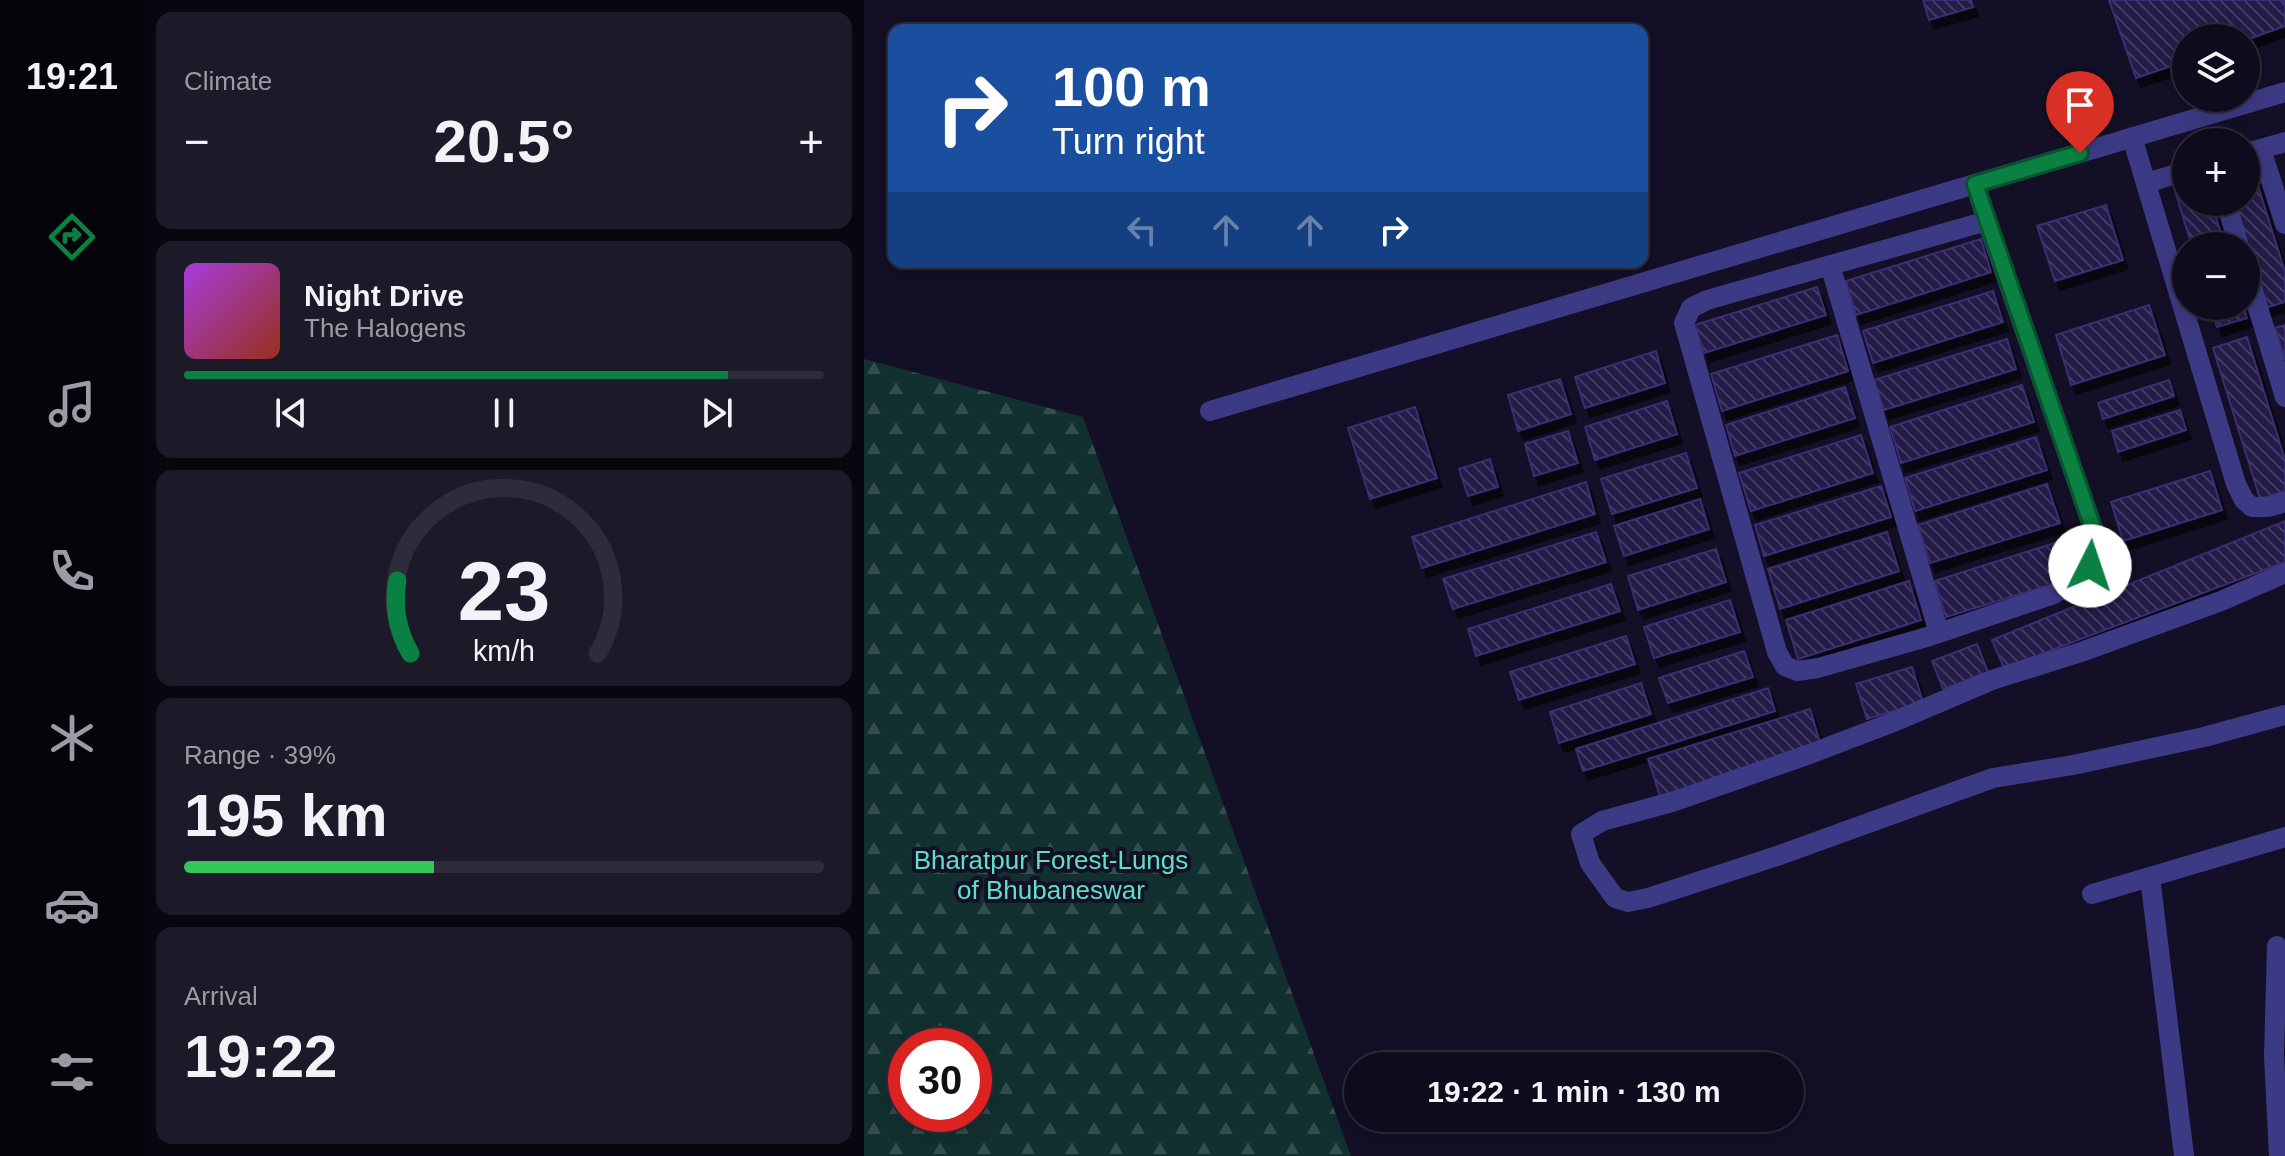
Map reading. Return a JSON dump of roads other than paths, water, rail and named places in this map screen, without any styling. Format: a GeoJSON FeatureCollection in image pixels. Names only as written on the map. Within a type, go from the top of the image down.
{"type":"FeatureCollection","features":[{"type":"Feature","properties":{"kind":"street"},"geometry":{"type":"LineString","coordinates":[[1210,411],[2285,92]]}},
{"type":"Feature","properties":{"kind":"street"},"geometry":{"type":"LineString","coordinates":[[2132,137],[2236,484],[2244,500],[2252,507],[2269,507],[2285,502]]}},
{"type":"Feature","properties":{"kind":"street"},"geometry":{"type":"LineString","coordinates":[[2260,149],[2285,142]]}},
{"type":"Feature","properties":{"kind":"street"},"geometry":{"type":"LineString","coordinates":[[2260,165],[2285,224]]}},
{"type":"Feature","properties":{"kind":"street"},"geometry":{"type":"LineString","coordinates":[[2146,183],[2172,175]]}},
{"type":"Feature","properties":{"kind":"street"},"geometry":{"type":"LineString","coordinates":[[1975,184],[2093,528],[2096,547],[2090,566],[2076,581],[2054,594],[1939,633],[1818,668],[1797,671],[1785,666],[1777,652],[1684,323],[1691,308],[1707,300],[1987,221]]}},
{"type":"Feature","properties":{"kind":"street"},"geometry":{"type":"LineString","coordinates":[[1830,265],[1939,633]]}},
{"type":"Feature","properties":{"kind":"street"},"geometry":{"type":"LineString","coordinates":[[2260,314],[2285,397]]}},
{"type":"Feature","properties":{"kind":"street"},"geometry":{"type":"LineString","coordinates":[[2285,573],[2179,617],[1992,680],[1807,755],[1672,802],[1602,821],[1581,834],[1590,863],[1615,898],[1628,902],[1774,857],[1993,778],[2204,737],[2285,715]]}},
{"type":"Feature","properties":{"kind":"street"},"geometry":{"type":"LineString","coordinates":[[2092,894],[2285,837]]}},
{"type":"Feature","properties":{"kind":"street"},"geometry":{"type":"LineString","coordinates":[[2150,877],[2184,1156]]}},
{"type":"Feature","properties":{"kind":"street"},"geometry":{"type":"LineString","coordinates":[[2277,946],[2279,1156]]}},
{"type":"Feature","properties":{"kind":"park label","name":"Bharatpur Forest-Lungs of Bhubaneswar"},"geometry":{"type":"Point","coordinates":[1051,875]}}]}
